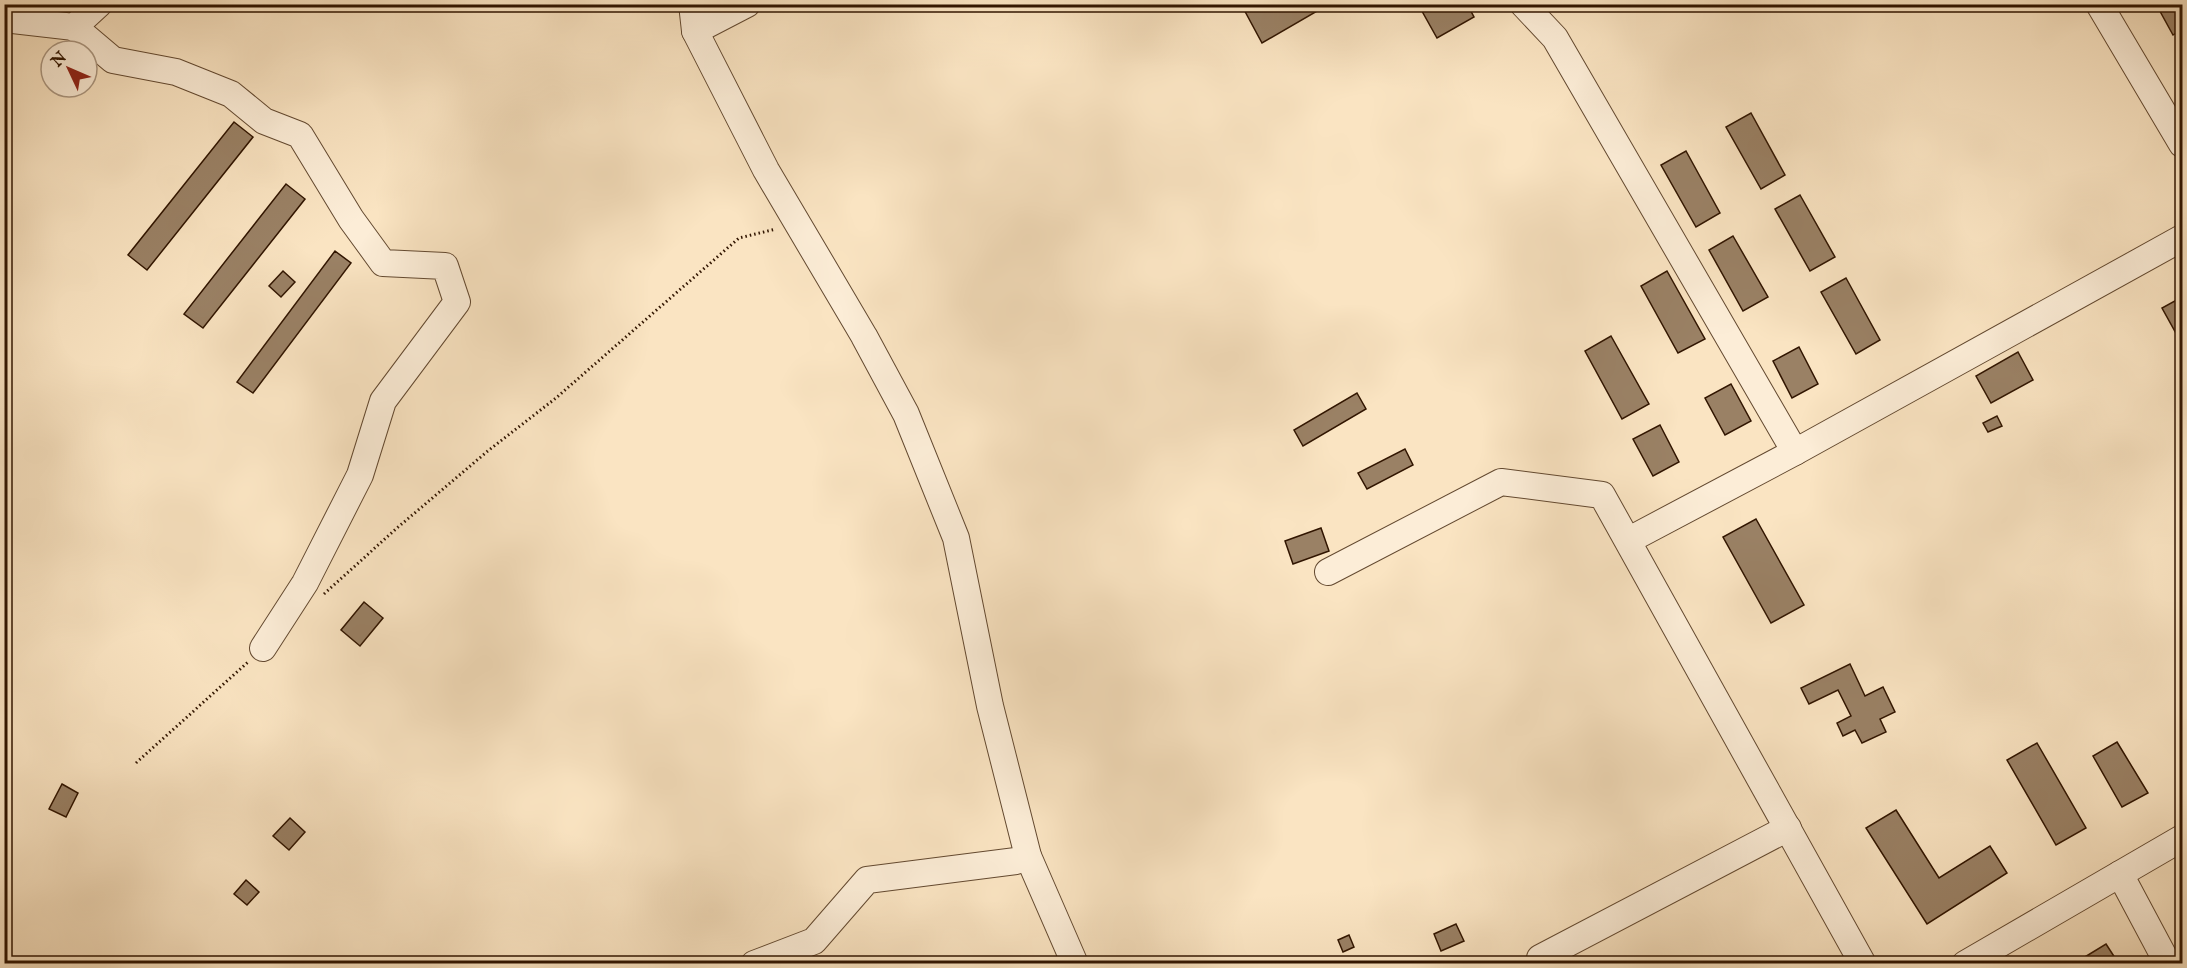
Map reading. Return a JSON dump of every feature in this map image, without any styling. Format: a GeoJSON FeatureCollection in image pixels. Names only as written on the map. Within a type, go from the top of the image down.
{"type":"FeatureCollection","features":[{"type":"Feature","properties":{"kind":"street"},"geometry":{"type":"LineString","coordinates":[[74,27],[99,4]]}},
{"type":"Feature","properties":{"kind":"street"},"geometry":{"type":"LineString","coordinates":[[692,4],[695,31],[766,170],[864,336],[906,414],[956,538],[990,706],[1028,856],[1075,963]]}},
{"type":"Feature","properties":{"kind":"street"},"geometry":{"type":"LineString","coordinates":[[695,31],[747,4]]}},
{"type":"Feature","properties":{"kind":"street"},"geometry":{"type":"LineString","coordinates":[[1523,4],[1555,39],[1795,452]]}},
{"type":"Feature","properties":{"kind":"street"},"geometry":{"type":"LineString","coordinates":[[2100,4],[2182,144]]}},
{"type":"Feature","properties":{"kind":"street"},"geometry":{"type":"LineString","coordinates":[[4,19],[74,27],[113,60],[176,72],[231,94],[264,121],[300,135],[351,219],[383,263],[445,266],[457,302],[383,401],[360,475],[305,583],[263,648]]}},
{"type":"Feature","properties":{"kind":"street"},"geometry":{"type":"LineString","coordinates":[[1629,540],[1795,452],[2182,238]]}},
{"type":"Feature","properties":{"kind":"street"},"geometry":{"type":"LineString","coordinates":[[1328,572],[1501,482],[1602,495],[1863,963]]}},
{"type":"Feature","properties":{"kind":"street"},"geometry":{"type":"LineString","coordinates":[[1540,958],[1788,828]]}},
{"type":"Feature","properties":{"kind":"street"},"geometry":{"type":"LineString","coordinates":[[1965,963],[2182,838]]}},
{"type":"Feature","properties":{"kind":"street"},"geometry":{"type":"LineString","coordinates":[[754,963],[814,941],[867,880],[1016,861],[1028,856]]}},
{"type":"Feature","properties":{"kind":"street"},"geometry":{"type":"LineString","coordinates":[[2120,874],[2169,963]]}},
{"type":"Feature","properties":{"kind":"path"},"geometry":{"type":"LineString","coordinates":[[322,596],[397,528],[489,450],[556,398],[739,238],[798,224]]}},
{"type":"Feature","properties":{"kind":"path"},"geometry":{"type":"LineString","coordinates":[[136,763],[263,648]]}},
{"type":"Feature","properties":{"kind":"building"},"geometry":{"type":"Polygon","coordinates":[[[1241,4],[1316,4],[1319,10],[1262,43],[1241,4]]]}},
{"type":"Feature","properties":{"kind":"building"},"geometry":{"type":"Polygon","coordinates":[[[1418,4],[1467,4],[1474,17],[1437,38],[1418,4]]]}},
{"type":"Feature","properties":{"kind":"building"},"geometry":{"type":"Polygon","coordinates":[[[2156,4],[2182,4],[2182,29],[2173,35],[2156,4]]]}},
{"type":"Feature","properties":{"kind":"building"},"geometry":{"type":"Polygon","coordinates":[[[1751,113],[1785,175],[1761,189],[1726,127],[1751,113]]]}},
{"type":"Feature","properties":{"kind":"building"},"geometry":{"type":"Polygon","coordinates":[[[234,122],[253,137],[147,270],[128,255],[234,122]]]}},
{"type":"Feature","properties":{"kind":"building"},"geometry":{"type":"Polygon","coordinates":[[[1686,151],[1720,213],[1696,227],[1661,165],[1686,151]]]}},
{"type":"Feature","properties":{"kind":"building"},"geometry":{"type":"Polygon","coordinates":[[[286,184],[305,199],[203,328],[184,314],[286,184]]]}},
{"type":"Feature","properties":{"kind":"building"},"geometry":{"type":"Polygon","coordinates":[[[1800,195],[1835,257],[1810,271],[1775,209],[1800,195]]]}},
{"type":"Feature","properties":{"kind":"building"},"geometry":{"type":"Polygon","coordinates":[[[1733,236],[1768,297],[1743,311],[1709,250],[1733,236]]]}},
{"type":"Feature","properties":{"kind":"building"},"geometry":{"type":"Polygon","coordinates":[[[335,251],[351,263],[253,393],[237,382],[335,251]]]}},
{"type":"Feature","properties":{"kind":"building"},"geometry":{"type":"Polygon","coordinates":[[[283,271],[295,282],[281,297],[269,286],[283,271]]]}},
{"type":"Feature","properties":{"kind":"building"},"geometry":{"type":"Polygon","coordinates":[[[1667,271],[1705,339],[1678,353],[1641,286],[1667,271]]]}},
{"type":"Feature","properties":{"kind":"building"},"geometry":{"type":"Polygon","coordinates":[[[1846,278],[1880,340],[1856,354],[1821,292],[1846,278]]]}},
{"type":"Feature","properties":{"kind":"building"},"geometry":{"type":"Polygon","coordinates":[[[2182,297],[2182,344],[2162,308],[2182,297]]]}},
{"type":"Feature","properties":{"kind":"building"},"geometry":{"type":"Polygon","coordinates":[[[1611,336],[1649,404],[1622,419],[1585,351],[1611,336]]]}},
{"type":"Feature","properties":{"kind":"building"},"geometry":{"type":"Polygon","coordinates":[[[1799,347],[1818,384],[1792,398],[1773,361],[1799,347]]]}},
{"type":"Feature","properties":{"kind":"building"},"geometry":{"type":"Polygon","coordinates":[[[2018,352],[2033,380],[1991,403],[1976,376],[2018,352]]]}},
{"type":"Feature","properties":{"kind":"building"},"geometry":{"type":"Polygon","coordinates":[[[1731,384],[1751,421],[1725,435],[1705,398],[1731,384]]]}},
{"type":"Feature","properties":{"kind":"building"},"geometry":{"type":"Polygon","coordinates":[[[1357,393],[1366,409],[1303,446],[1294,430],[1357,393]]]}},
{"type":"Feature","properties":{"kind":"building"},"geometry":{"type":"Polygon","coordinates":[[[1997,416],[2002,426],[1988,432],[1983,423],[1997,416]]]}},
{"type":"Feature","properties":{"kind":"building"},"geometry":{"type":"Polygon","coordinates":[[[1660,425],[1679,462],[1653,476],[1633,439],[1660,425]]]}},
{"type":"Feature","properties":{"kind":"building"},"geometry":{"type":"Polygon","coordinates":[[[1405,449],[1413,465],[1367,489],[1358,473],[1405,449]]]}},
{"type":"Feature","properties":{"kind":"building"},"geometry":{"type":"Polygon","coordinates":[[[1756,519],[1804,605],[1771,623],[1723,537],[1756,519]]]}},
{"type":"Feature","properties":{"kind":"building"},"geometry":{"type":"Polygon","coordinates":[[[1321,528],[1329,551],[1293,564],[1285,541],[1321,528]]]}},
{"type":"Feature","properties":{"kind":"building"},"geometry":{"type":"Polygon","coordinates":[[[364,602],[383,618],[360,646],[341,630],[364,602]]]}},
{"type":"Feature","properties":{"kind":"building"},"geometry":{"type":"Polygon","coordinates":[[[1850,664],[1865,696],[1883,687],[1895,712],[1880,719],[1886,732],[1862,743],[1855,730],[1843,736],[1837,723],[1851,716],[1838,690],[1809,704],[1801,688],[1850,664]]]}},
{"type":"Feature","properties":{"kind":"building"},"geometry":{"type":"Polygon","coordinates":[[[2117,742],[2148,793],[2122,807],[2093,756],[2117,742]]]}},
{"type":"Feature","properties":{"kind":"building"},"geometry":{"type":"Polygon","coordinates":[[[2037,743],[2086,828],[2056,845],[2007,760],[2037,743]]]}},
{"type":"Feature","properties":{"kind":"building"},"geometry":{"type":"Polygon","coordinates":[[[62,784],[78,793],[66,817],[49,809],[62,784]]]}},
{"type":"Feature","properties":{"kind":"building"},"geometry":{"type":"Polygon","coordinates":[[[1896,810],[1939,878],[1990,846],[2007,873],[1927,924],[1866,828],[1896,810]]]}},
{"type":"Feature","properties":{"kind":"building"},"geometry":{"type":"Polygon","coordinates":[[[290,818],[305,832],[289,850],[273,836],[290,818]]]}},
{"type":"Feature","properties":{"kind":"building"},"geometry":{"type":"Polygon","coordinates":[[[246,880],[259,892],[247,905],[234,894],[246,880]]]}},
{"type":"Feature","properties":{"kind":"building"},"geometry":{"type":"Polygon","coordinates":[[[1456,924],[1464,941],[1441,951],[1434,934],[1456,924]]]}},
{"type":"Feature","properties":{"kind":"building"},"geometry":{"type":"Polygon","coordinates":[[[1349,935],[1354,947],[1343,952],[1338,940],[1349,935]]]}},
{"type":"Feature","properties":{"kind":"building"},"geometry":{"type":"Polygon","coordinates":[[[2106,944],[2119,964],[2075,963],[2106,944]]]}}]}
